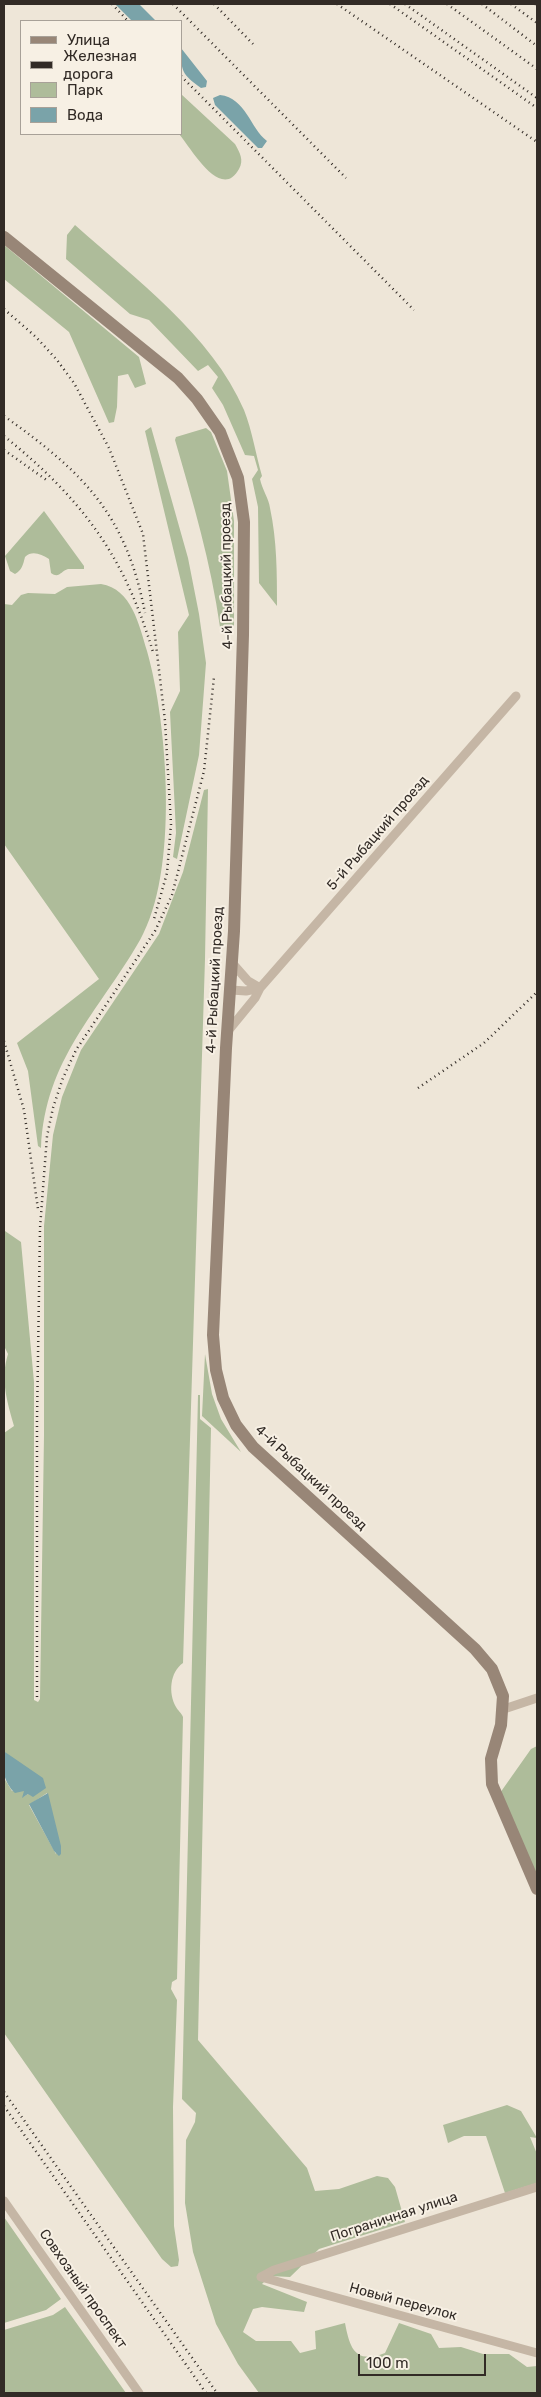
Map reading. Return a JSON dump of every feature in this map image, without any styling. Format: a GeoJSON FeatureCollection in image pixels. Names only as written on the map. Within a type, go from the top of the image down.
{"type":"FeatureCollection","features":[{"type":"Feature","properties":{"kind":"street","name":"4-й Рыбацкий проезд"},"geometry":{"type":"LineString","coordinates":[[4,237],[178,378],[197,399],[220,432],[238,478],[244,522],[244,546],[233,964],[213,1335],[216,1370],[223,1398],[245,1438],[264,1458],[475,1649],[492,1669],[499,1683],[504,1696],[504,1709]]}},
{"type":"Feature","properties":{"kind":"street","name":"5-й Рыбацкий проезд"},"geometry":{"type":"LineString","coordinates":[[228,1031],[255,998],[260,988],[516,696]]}},
{"type":"Feature","properties":{"kind":"street"},"geometry":{"type":"LineString","coordinates":[[233,964],[248,981],[260,988]]}},
{"type":"Feature","properties":{"kind":"street"},"geometry":{"type":"LineString","coordinates":[[231,990],[246,991],[260,988]]}},
{"type":"Feature","properties":{"kind":"street"},"geometry":{"type":"LineString","coordinates":[[537,1698],[504,1709],[493,1747],[490,1772],[493,1789],[537,1889]]}},
{"type":"Feature","properties":{"kind":"street","name":"Пограничная улица"},"geometry":{"type":"LineString","coordinates":[[261,2277],[274,2270],[537,2186]]}},
{"type":"Feature","properties":{"kind":"street","name":"Совхозный проспект"},"geometry":{"type":"LineString","coordinates":[[4,2201],[140,2393]]}},
{"type":"Feature","properties":{"kind":"street","name":"Новый переулок"},"geometry":{"type":"LineString","coordinates":[[261,2277],[537,2353]]}},
{"type":"Feature","properties":{"kind":"green space"},"geometry":{"type":"Polygon","coordinates":[[[182,95],[235,144],[240,153],[241,163],[232,178],[224,179],[215,176],[199,160],[180,135],[182,135],[182,95]]]}},
{"type":"Feature","properties":{"kind":"green space"},"geometry":{"type":"Polygon","coordinates":[[[75,225],[170,309],[192,332],[230,383],[247,418],[262,476],[260,479],[261,483],[269,505],[277,569],[277,606],[259,583],[258,507],[252,479],[258,470],[254,456],[245,455],[223,405],[212,388],[218,377],[208,365],[198,371],[149,320],[130,314],[66,259],[67,235],[75,225]]]}},
{"type":"Feature","properties":{"kind":"green space"},"geometry":{"type":"Polygon","coordinates":[[[4,245],[139,357],[146,384],[135,388],[128,374],[118,376],[117,407],[114,422],[109,423],[69,332],[4,279],[4,245]]]}},
{"type":"Feature","properties":{"kind":"green space"},"geometry":{"type":"Polygon","coordinates":[[[151,427],[188,558],[206,663],[199,755],[177,859],[173,857],[176,833],[170,712],[180,691],[178,632],[189,615],[145,431],[151,427]]]}},
{"type":"Feature","properties":{"kind":"green space"},"geometry":{"type":"Polygon","coordinates":[[[206,428],[211,432],[227,471],[234,521],[234,625],[232,629],[223,630],[220,627],[201,533],[175,440],[176,437],[206,428]]]}},
{"type":"Feature","properties":{"kind":"green space"},"geometry":{"type":"Polygon","coordinates":[[[44,511],[84,566],[84,569],[68,569],[58,575],[54,575],[51,573],[49,559],[34,553],[25,557],[22,567],[15,574],[10,571],[5,556],[44,511]]]}},
{"type":"Feature","properties":{"kind":"green space"},"geometry":{"type":"Polygon","coordinates":[[[101,584],[112,587],[127,601],[137,620],[147,651],[160,718],[164,757],[165,838],[160,877],[152,911],[140,940],[91,1014],[63,1062],[52,1088],[45,1117],[41,1148],[38,1146],[28,1071],[17,1043],[99,979],[4,844],[4,604],[12,605],[21,595],[28,593],[55,594],[67,587],[101,584]]]}},
{"type":"Feature","properties":{"kind":"green space"},"geometry":{"type":"Polygon","coordinates":[[[208,789],[205,959],[183,1663],[175,1672],[171,1689],[173,1701],[183,1717],[177,1979],[172,1982],[171,1989],[177,2000],[173,2107],[174,2226],[179,2260],[178,2266],[171,2267],[162,2259],[4,2033],[4,1778],[12,1791],[25,1791],[23,1797],[28,1794],[5,1752],[4,1754],[4,1433],[14,1426],[7,1399],[5,1381],[8,1354],[4,1346],[4,1224],[5,1231],[21,1242],[34,1382],[34,1700],[38,1702],[40,1699],[44,1435],[44,1226],[53,1135],[62,1097],[81,1050],[159,934],[183,872],[204,790],[208,789]],[[47,1793],[29,1805],[56,1854],[59,1843],[47,1793]]]}},
{"type":"Feature","properties":{"kind":"green space"},"geometry":{"type":"Polygon","coordinates":[[[205,1354],[212,1394],[221,1419],[241,1452],[202,1416],[205,1354]]]}},
{"type":"Feature","properties":{"kind":"green space"},"geometry":{"type":"Polygon","coordinates":[[[198,1395],[200,1395],[200,1419],[211,1428],[198,2040],[307,2168],[315,2191],[339,2189],[377,2176],[388,2178],[395,2187],[405,2222],[319,2249],[290,2277],[270,2276],[262,2284],[307,2302],[304,2312],[262,2307],[253,2309],[243,2332],[256,2341],[291,2341],[300,2353],[316,2349],[315,2331],[345,2323],[352,2347],[356,2352],[367,2357],[385,2353],[399,2323],[431,2334],[439,2348],[461,2347],[483,2354],[509,2354],[527,2367],[537,2366],[537,2393],[259,2393],[238,2364],[216,2324],[193,2252],[185,2203],[186,2140],[195,2122],[196,2113],[182,2099],[198,1395]]]}},
{"type":"Feature","properties":{"kind":"green space"},"geometry":{"type":"Polygon","coordinates":[[[537,1746],[537,1876],[500,1793],[531,1749],[537,1746]]]}},
{"type":"Feature","properties":{"kind":"green space"},"geometry":{"type":"Polygon","coordinates":[[[507,2105],[521,2111],[537,2138],[530,2137],[537,2154],[537,2183],[505,2193],[486,2136],[464,2136],[448,2143],[443,2125],[507,2105]]]}},
{"type":"Feature","properties":{"kind":"green space"},"geometry":{"type":"Polygon","coordinates":[[[4,2217],[61,2299],[46,2310],[4,2323],[4,2217]]]}},
{"type":"Feature","properties":{"kind":"green space"},"geometry":{"type":"Polygon","coordinates":[[[65,2307],[126,2393],[4,2393],[4,2330],[53,2315],[65,2307]]]}},
{"type":"Feature","properties":{"kind":"water"},"geometry":{"type":"Polygon","coordinates":[[[115,4],[139,4],[155,20],[131,20],[115,4]]]}},
{"type":"Feature","properties":{"kind":"water"},"geometry":{"type":"Polygon","coordinates":[[[182,49],[207,81],[206,87],[201,88],[186,76],[182,68],[182,49]]]}},
{"type":"Feature","properties":{"kind":"water"},"geometry":{"type":"Polygon","coordinates":[[[220,95],[229,97],[242,107],[256,129],[267,141],[262,148],[258,148],[215,105],[213,98],[220,95]]]}},
{"type":"Feature","properties":{"kind":"water"},"geometry":{"type":"Polygon","coordinates":[[[5,1752],[43,1778],[46,1788],[33,1797],[28,1794],[22,1798],[24,1791],[15,1793],[8,1784],[4,1774],[3,1762],[5,1752]]]}},
{"type":"Feature","properties":{"kind":"water"},"geometry":{"type":"Polygon","coordinates":[[[48,1793],[61,1846],[61,1854],[59,1856],[54,1851],[29,1804],[48,1793]]]}},
{"type":"Feature","properties":{"kind":"railway"},"geometry":{"type":"LineString","coordinates":[[112,4],[127,20]]}},
{"type":"Feature","properties":{"kind":"railway"},"geometry":{"type":"LineString","coordinates":[[173,4],[346,178]]}},
{"type":"Feature","properties":{"kind":"railway"},"geometry":{"type":"LineString","coordinates":[[214,4],[253,44]]}},
{"type":"Feature","properties":{"kind":"railway"},"geometry":{"type":"LineString","coordinates":[[337,4],[537,142]]}},
{"type":"Feature","properties":{"kind":"railway"},"geometry":{"type":"LineString","coordinates":[[390,4],[537,108]]}},
{"type":"Feature","properties":{"kind":"railway"},"geometry":{"type":"LineString","coordinates":[[405,4],[537,98]]}},
{"type":"Feature","properties":{"kind":"railway"},"geometry":{"type":"LineString","coordinates":[[447,4],[537,69]]}},
{"type":"Feature","properties":{"kind":"railway"},"geometry":{"type":"LineString","coordinates":[[482,4],[537,46]]}},
{"type":"Feature","properties":{"kind":"railway"},"geometry":{"type":"LineString","coordinates":[[511,4],[537,23]]}},
{"type":"Feature","properties":{"kind":"railway"},"geometry":{"type":"LineString","coordinates":[[182,77],[414,310]]}},
{"type":"Feature","properties":{"kind":"railway"},"geometry":{"type":"LineString","coordinates":[[4,309],[36,337],[57,360],[74,383],[109,448],[143,534],[165,721],[171,824],[167,873],[154,919]]}},
{"type":"Feature","properties":{"kind":"railway"},"geometry":{"type":"LineString","coordinates":[[4,416],[57,457],[79,477],[97,499],[113,522],[126,548],[137,578],[145,613]]}},
{"type":"Feature","properties":{"kind":"railway"},"geometry":{"type":"LineString","coordinates":[[4,436],[32,459],[56,483],[78,506],[97,531],[114,558],[128,586],[153,652]]}},
{"type":"Feature","properties":{"kind":"railway"},"geometry":{"type":"LineString","coordinates":[[4,450],[48,481]]}},
{"type":"Feature","properties":{"kind":"railway"},"geometry":{"type":"LineString","coordinates":[[37,1697],[37,1420],[40,1228],[47,1136],[53,1108],[63,1078],[76,1050],[155,931],[172,895],[204,771],[214,677]]}},
{"type":"Feature","properties":{"kind":"railway"},"geometry":{"type":"LineString","coordinates":[[418,1088],[484,1043],[537,992]]}},
{"type":"Feature","properties":{"kind":"railway"},"geometry":{"type":"LineString","coordinates":[[4,1041],[24,1110],[38,1209]]}},
{"type":"Feature","properties":{"kind":"railway"},"geometry":{"type":"LineString","coordinates":[[4,2092],[217,2393]]}},
{"type":"Feature","properties":{"kind":"railway"},"geometry":{"type":"LineString","coordinates":[[4,2106],[206,2393]]}}]}
